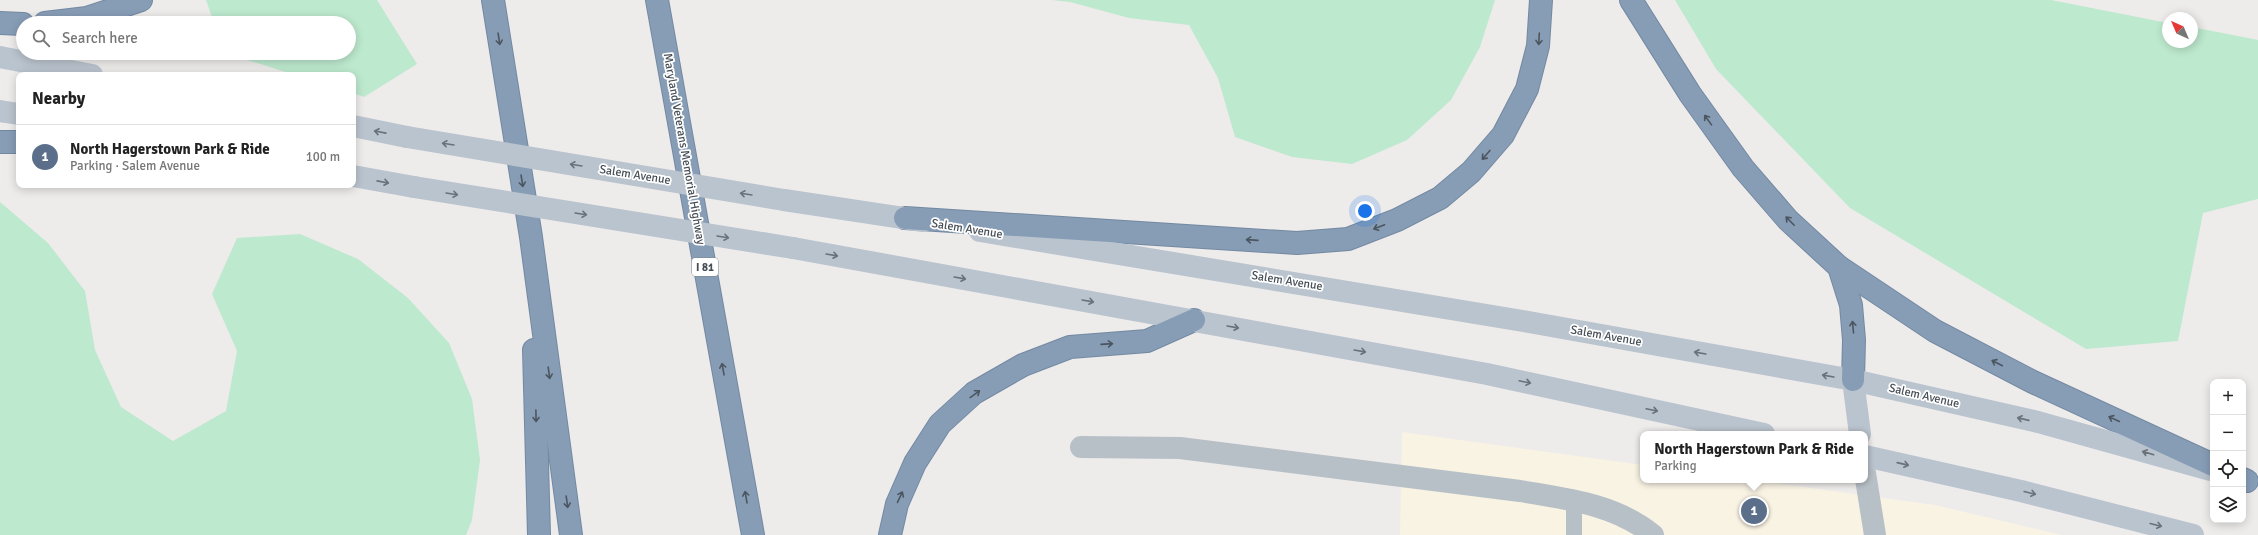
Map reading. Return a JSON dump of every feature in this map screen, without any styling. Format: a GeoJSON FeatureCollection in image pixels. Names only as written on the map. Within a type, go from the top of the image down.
{"type":"FeatureCollection","features":[{"type":"Feature","properties":{"kind":"highway"},"geometry":{"type":"LineString","coordinates":[[94,16],[141,0]]}},
{"type":"Feature","properties":{"kind":"highway"},"geometry":{"type":"LineString","coordinates":[[493,0],[531,237],[571,535]]}},
{"type":"Feature","properties":{"kind":"highway","name":"Maryland Veterans Memorial Highway"},"geometry":{"type":"LineString","coordinates":[[657,0],[753,535]]}},
{"type":"Feature","properties":{"kind":"highway"},"geometry":{"type":"LineString","coordinates":[[668,0],[680,124]]}},
{"type":"Feature","properties":{"kind":"highway"},"geometry":{"type":"LineString","coordinates":[[905,218],[1297,243],[1348,239],[1397,220],[1440,198],[1472,172],[1503,135],[1527,89],[1538,46],[1541,0]]}},
{"type":"Feature","properties":{"kind":"highway"},"geometry":{"type":"LineString","coordinates":[[1631,0],[1690,94],[1743,168],[1788,220],[1839,268],[1935,331],[2033,382],[2210,464]]}},
{"type":"Feature","properties":{"kind":"highway"},"geometry":{"type":"LineString","coordinates":[[0,23],[16,24]]}},
{"type":"Feature","properties":{"kind":"highway"},"geometry":{"type":"LineString","coordinates":[[0,142],[16,142]]}},
{"type":"Feature","properties":{"kind":"highway"},"geometry":{"type":"LineString","coordinates":[[531,237],[539,535]]}},
{"type":"Feature","properties":{"kind":"highway"},"geometry":{"type":"LineString","coordinates":[[1839,268],[1851,305],[1854,340],[1854,380]]}},
{"type":"Feature","properties":{"kind":"highway"},"geometry":{"type":"LineString","coordinates":[[890,535],[897,504],[915,463],[940,424],[974,393],[1023,365],[1070,347],[1147,341],[1194,320]]}},
{"type":"Feature","properties":{"kind":"main road"},"geometry":{"type":"LineString","coordinates":[[0,57],[77,72]]}},
{"type":"Feature","properties":{"kind":"main road"},"geometry":{"type":"LineString","coordinates":[[0,111],[16,114]]}},
{"type":"Feature","properties":{"kind":"main road","name":"Salem Avenue"},"geometry":{"type":"LineString","coordinates":[[356,127],[407,137],[784,200],[905,218],[1523,320],[1854,380],[2038,422],[2210,470]]}},
{"type":"Feature","properties":{"kind":"main road"},"geometry":{"type":"LineString","coordinates":[[356,177],[793,248],[1194,320],[1487,374],[1750,431]]}},
{"type":"Feature","properties":{"kind":"main road"},"geometry":{"type":"LineString","coordinates":[[1854,380],[1860,431]]}},
{"type":"Feature","properties":{"kind":"main road"},"geometry":{"type":"LineString","coordinates":[[1868,457],[2022,491],[2193,535]]}},
{"type":"Feature","properties":{"kind":"street"},"geometry":{"type":"LineString","coordinates":[[1081,446],[1180,448],[1520,491],[1574,500],[1611,510],[1640,524],[1653,535]]}},
{"type":"Feature","properties":{"kind":"street"},"geometry":{"type":"LineString","coordinates":[[1866,483],[1875,535]]}},
{"type":"Feature","properties":{"kind":"lane"},"geometry":{"type":"LineString","coordinates":[[1574,500],[1574,535]]}},
{"type":"Feature","properties":{"kind":"shaded area"},"geometry":{"type":"Polygon","coordinates":[[[1402,432],[1640,465],[1640,483],[1775,483],[1935,505],[2062,535],[1400,535],[1402,432]]]}},
{"type":"Feature","properties":{"kind":"green space"},"geometry":{"type":"Polygon","coordinates":[[[206,0],[377,0],[417,64],[364,97],[356,94],[356,72],[285,72],[247,60],[356,60],[356,16],[212,16],[206,0]]]}},
{"type":"Feature","properties":{"kind":"green space"},"geometry":{"type":"Polygon","coordinates":[[[1052,0],[1495,0],[1480,47],[1451,100],[1407,140],[1352,164],[1292,157],[1235,137],[1218,78],[1189,25],[1129,18],[1070,2],[1052,0]]]}},
{"type":"Feature","properties":{"kind":"green space"},"geometry":{"type":"Polygon","coordinates":[[[1675,0],[2051,0],[2162,22],[2162,48],[2198,48],[2198,28],[2258,40],[2258,199],[2203,213],[2178,341],[2086,349],[1850,208],[1716,69],[1675,0]]]}},
{"type":"Feature","properties":{"kind":"green space"},"geometry":{"type":"Polygon","coordinates":[[[0,202],[48,243],[85,291],[95,350],[121,407],[173,441],[226,411],[237,351],[212,294],[237,238],[300,234],[358,259],[408,298],[449,343],[472,399],[480,460],[472,520],[466,535],[0,535],[0,202]]]}},
{"type":"Feature","properties":{"kind":"place","name":"North Hagerstown Park & Ride"},"geometry":{"type":"Point","coordinates":[1754,511]}}]}
